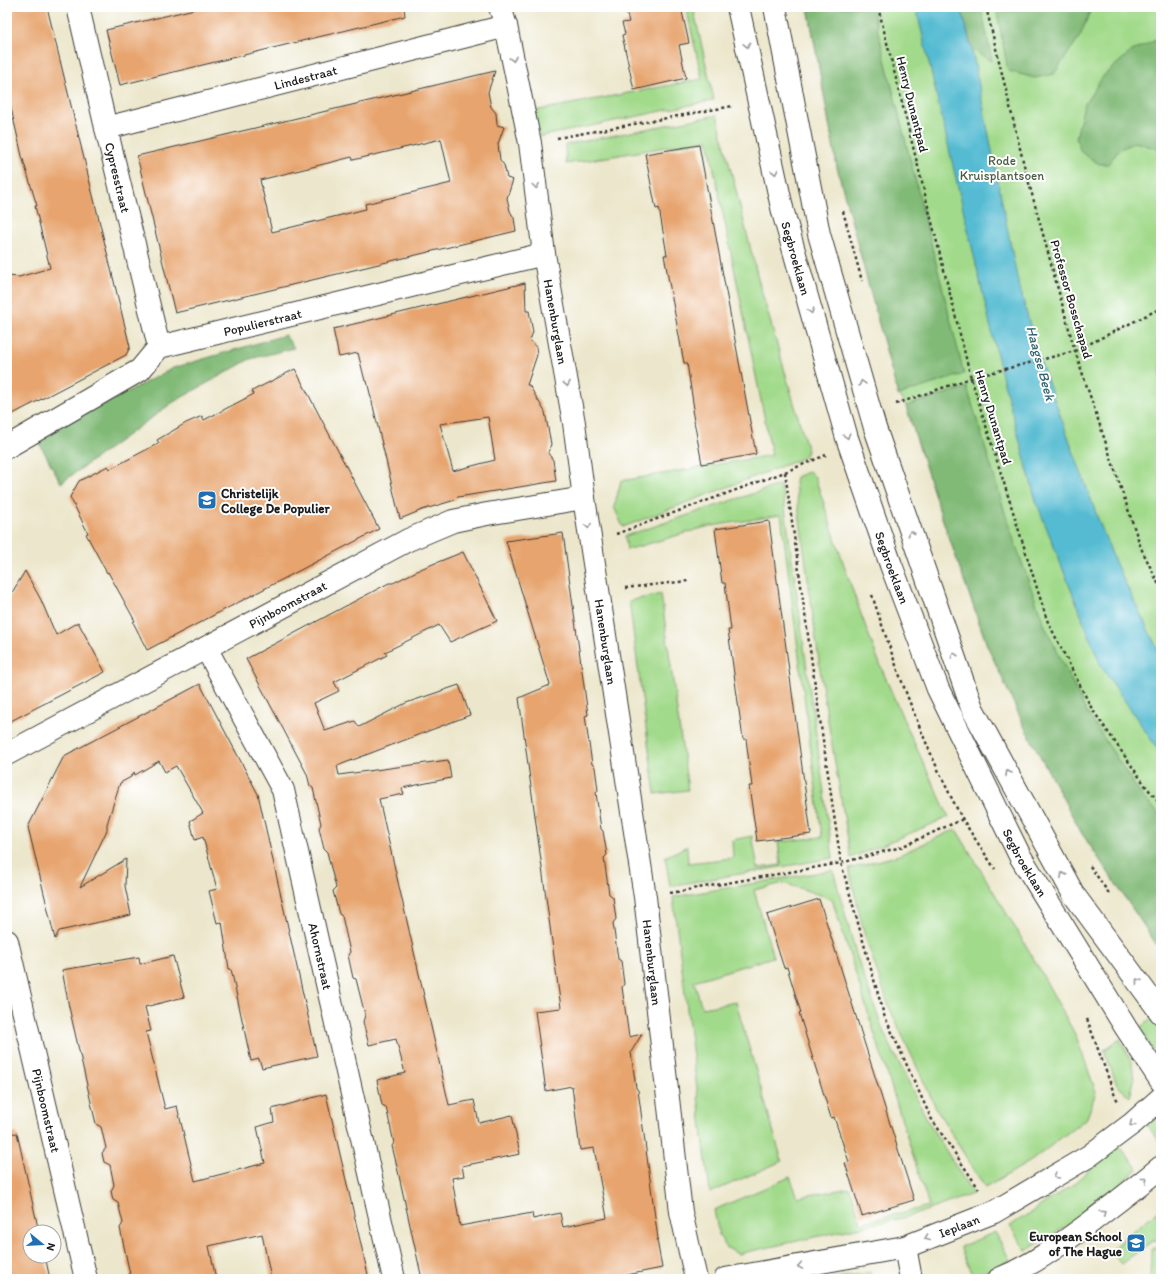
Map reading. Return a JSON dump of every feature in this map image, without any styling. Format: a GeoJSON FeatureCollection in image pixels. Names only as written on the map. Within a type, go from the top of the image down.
{"type":"FeatureCollection","features":[{"type":"Feature","properties":{"kind":"street","name":"Cypresstraat"},"geometry":{"type":"LineString","coordinates":[[78,7],[158,347]]}},
{"type":"Feature","properties":{"kind":"street","name":"Segbroeklaan"},"geometry":{"type":"LineString","coordinates":[[738,7],[783,212],[845,430],[890,565],[938,689],[1020,856],[1126,1028],[1161,1081]]}},
{"type":"Feature","properties":{"kind":"street","name":"Segbroeklaan"},"geometry":{"type":"LineString","coordinates":[[775,7],[819,234],[875,428],[972,708],[1074,895],[1161,1013]]}},
{"type":"Feature","properties":{"kind":"street","name":"Lindestraat"},"geometry":{"type":"LineString","coordinates":[[106,128],[503,17]]}},
{"type":"Feature","properties":{"kind":"street","name":"Hanenburglaan"},"geometry":{"type":"LineString","coordinates":[[503,17],[530,143],[544,254],[574,423],[584,498],[645,897],[681,1212],[696,1279]]}},
{"type":"Feature","properties":{"kind":"street","name":"Populierstraat"},"geometry":{"type":"LineString","coordinates":[[158,347],[544,254]]}},
{"type":"Feature","properties":{"kind":"street"},"geometry":{"type":"LineString","coordinates":[[7,447],[140,370],[158,347]]}},
{"type":"Feature","properties":{"kind":"street","name":"Pijnboomstraat"},"geometry":{"type":"LineString","coordinates":[[7,754],[408,540],[453,521],[584,498]]}},
{"type":"Feature","properties":{"kind":"street","name":"Ahornstraat"},"geometry":{"type":"LineString","coordinates":[[206,648],[282,790],[394,1279]]}},
{"type":"Feature","properties":{"kind":"street","name":"Pijnboomstraat"},"geometry":{"type":"LineString","coordinates":[[7,942],[86,1279]]}},
{"type":"Feature","properties":{"kind":"street","name":"Ieplaan"},"geometry":{"type":"LineString","coordinates":[[725,1279],[905,1247],[994,1212],[1089,1156],[1133,1123],[1161,1098]]}},
{"type":"Feature","properties":{"kind":"street"},"geometry":{"type":"LineString","coordinates":[[999,1279],[1019,1271],[1051,1252],[1161,1167]]}},
{"type":"Feature","properties":{"kind":"street"},"geometry":{"type":"LineString","coordinates":[[905,1247],[911,1279]]}},
{"type":"Feature","properties":{"kind":"path","name":"Henry Dunantpad"},"geometry":{"type":"LineString","coordinates":[[878,7],[971,378],[1047,620],[1092,709],[1147,788],[1161,804]]}},
{"type":"Feature","properties":{"kind":"path","name":"Professor Bosschapad"},"geometry":{"type":"LineString","coordinates":[[986,7],[1024,165],[1075,351],[1141,548],[1161,589]]}},
{"type":"Feature","properties":{"kind":"path"},"geometry":{"type":"LineString","coordinates":[[530,143],[733,106]]}},
{"type":"Feature","properties":{"kind":"path"},"geometry":{"type":"LineString","coordinates":[[842,204],[862,282]]}},
{"type":"Feature","properties":{"kind":"path"},"geometry":{"type":"LineString","coordinates":[[893,397],[895,404],[971,378],[1042,358],[1075,351],[1161,308]]}},
{"type":"Feature","properties":{"kind":"path"},"geometry":{"type":"LineString","coordinates":[[591,543],[786,472],[826,455]]}},
{"type":"Feature","properties":{"kind":"path"},"geometry":{"type":"LineString","coordinates":[[786,472],[841,863],[884,1015],[931,1118],[994,1212]]}},
{"type":"Feature","properties":{"kind":"path"},"geometry":{"type":"LineString","coordinates":[[598,590],[688,581]]}},
{"type":"Feature","properties":{"kind":"path"},"geometry":{"type":"LineString","coordinates":[[645,897],[841,863],[901,847],[963,819]]}},
{"type":"Feature","properties":{"kind":"path"},"geometry":{"type":"LineString","coordinates":[[1087,861],[1112,900]]}},
{"type":"Feature","properties":{"kind":"green space"},"geometry":{"type":"Polygon","coordinates":[[[686,7],[693,7],[714,100],[539,137],[534,111],[702,79],[686,7]]]}},
{"type":"Feature","properties":{"kind":"green space","name":"Rode Kruisplantsoen"},"geometry":{"type":"Polygon","coordinates":[[[808,7],[1161,7],[1161,951],[1081,832],[1026,728],[987,645],[939,509],[906,406],[898,395],[837,167],[808,7]]]}},
{"type":"Feature","properties":{"kind":"green space"},"geometry":{"type":"Polygon","coordinates":[[[808,7],[872,7],[964,374],[898,395],[837,167],[808,7]]]}},
{"type":"Feature","properties":{"kind":"green space"},"geometry":{"type":"Polygon","coordinates":[[[961,7],[981,7],[992,61],[972,50],[961,7]]]}},
{"type":"Feature","properties":{"kind":"green space"},"geometry":{"type":"Polygon","coordinates":[[[996,7],[1092,7],[1080,36],[1054,74],[1035,78],[1008,71],[996,7]]]}},
{"type":"Feature","properties":{"kind":"green space"},"geometry":{"type":"Polygon","coordinates":[[[1161,39],[1161,150],[1135,142],[1120,149],[1108,164],[1099,164],[1081,152],[1076,138],[1084,105],[1104,75],[1132,51],[1161,39]]]}},
{"type":"Feature","properties":{"kind":"green space"},"geometry":{"type":"Polygon","coordinates":[[[717,115],[760,286],[808,451],[803,458],[623,527],[614,507],[621,481],[772,455],[708,140],[566,164],[565,145],[717,115]]]}},
{"type":"Feature","properties":{"kind":"green space"},"geometry":{"type":"Polygon","coordinates":[[[285,335],[294,348],[250,359],[172,403],[61,483],[37,439],[173,368],[285,335]]]}},
{"type":"Feature","properties":{"kind":"green space"},"geometry":{"type":"Polygon","coordinates":[[[967,387],[1010,529],[1044,624],[1086,711],[1141,795],[1161,816],[1161,951],[1081,832],[1025,728],[987,645],[939,509],[906,406],[967,387]]]}},
{"type":"Feature","properties":{"kind":"green space"},"geometry":{"type":"Polygon","coordinates":[[[809,471],[815,477],[843,563],[882,670],[949,817],[851,858],[823,691],[795,483],[796,477],[809,471]]]}},
{"type":"Feature","properties":{"kind":"green space"},"geometry":{"type":"Polygon","coordinates":[[[779,485],[783,494],[833,858],[670,886],[665,857],[687,846],[688,863],[733,858],[732,840],[752,836],[758,868],[781,865],[778,842],[822,837],[781,515],[706,527],[627,550],[625,536],[779,485]]]}},
{"type":"Feature","properties":{"kind":"green space"},"geometry":{"type":"Polygon","coordinates":[[[661,594],[688,790],[655,794],[629,601],[661,594]]]}},
{"type":"Feature","properties":{"kind":"green space"},"geometry":{"type":"Polygon","coordinates":[[[956,829],[1031,954],[1076,1036],[1096,1092],[1087,1118],[1031,1161],[985,1188],[937,1110],[889,1007],[864,933],[849,869],[899,855],[956,829]]]}},
{"type":"Feature","properties":{"kind":"green space"},"geometry":{"type":"Polygon","coordinates":[[[833,870],[857,957],[884,1033],[930,1125],[973,1194],[911,1216],[738,1254],[726,1247],[719,1235],[714,1210],[790,1177],[798,1197],[850,1188],[861,1223],[929,1206],[832,899],[784,883],[754,890],[773,957],[694,981],[702,1008],[736,1002],[782,1161],[710,1193],[673,897],[833,870]]]}},
{"type":"Feature","properties":{"kind":"green space"},"geometry":{"type":"Polygon","coordinates":[[[1152,1019],[1161,1030],[1161,1063],[1139,1028],[1152,1019]]]}},
{"type":"Feature","properties":{"kind":"green space"},"geometry":{"type":"Polygon","coordinates":[[[1120,1039],[1132,1063],[1134,1081],[1130,1097],[1117,1085],[1104,1050],[1120,1039]]]}},
{"type":"Feature","properties":{"kind":"green space"},"geometry":{"type":"Polygon","coordinates":[[[1161,1109],[1161,1143],[1144,1122],[1161,1109]]]}},
{"type":"Feature","properties":{"kind":"green space"},"geometry":{"type":"Polygon","coordinates":[[[1118,1144],[1138,1169],[1082,1216],[1026,1251],[1010,1226],[1072,1185],[1118,1144]]]}},
{"type":"Feature","properties":{"kind":"green space"},"geometry":{"type":"Polygon","coordinates":[[[1161,1208],[1161,1241],[1154,1240],[1121,1264],[1110,1250],[1161,1208]]]}},
{"type":"Feature","properties":{"kind":"green space"},"geometry":{"type":"Polygon","coordinates":[[[995,1232],[1010,1260],[973,1277],[960,1247],[995,1232]]]}},
{"type":"Feature","properties":{"kind":"green space"},"geometry":{"type":"Polygon","coordinates":[[[1151,1248],[1161,1248],[1161,1279],[1150,1279],[1151,1248]]]}},
{"type":"Feature","properties":{"kind":"green space"},"geometry":{"type":"Polygon","coordinates":[[[870,1272],[871,1279],[832,1279],[870,1272]]]}},
{"type":"Feature","properties":{"kind":"water","name":"Haagse Beek"},"geometry":{"type":"Polygon","coordinates":[[[916,7],[961,7],[972,50],[1017,277],[1037,352],[1116,564],[1161,656],[1161,754],[1101,666],[1036,501],[1002,376],[916,7]]]}},
{"type":"Feature","properties":{"kind":"building"},"geometry":{"type":"Polygon","coordinates":[[[7,7],[47,7],[130,347],[126,355],[7,417],[7,276],[19,277],[50,268],[35,206],[37,206],[22,156],[7,91],[7,7]]]}},
{"type":"Feature","properties":{"kind":"building"},"geometry":{"type":"Polygon","coordinates":[[[203,7],[404,7],[405,16],[120,85],[106,30],[203,7]]]}},
{"type":"Feature","properties":{"kind":"building"},"geometry":{"type":"Polygon","coordinates":[[[625,7],[681,7],[689,43],[679,45],[686,78],[634,90],[622,35],[625,34],[622,23],[629,22],[625,7]]]}},
{"type":"Feature","properties":{"kind":"building"},"geometry":{"type":"Polygon","coordinates":[[[495,71],[488,92],[491,107],[496,113],[497,125],[504,127],[498,144],[500,160],[504,165],[507,178],[513,180],[507,198],[510,211],[514,218],[516,231],[175,313],[137,156],[495,71]],[[441,139],[353,160],[352,157],[260,180],[272,232],[366,209],[365,204],[451,183],[441,139]]]}},
{"type":"Feature","properties":{"kind":"building"},"geometry":{"type":"Polygon","coordinates":[[[699,145],[756,454],[702,464],[692,410],[694,409],[687,363],[684,363],[664,255],[667,255],[659,208],[656,209],[645,154],[699,145]]]}},
{"type":"Feature","properties":{"kind":"building"},"geometry":{"type":"Polygon","coordinates":[[[525,283],[526,311],[529,311],[533,332],[530,340],[536,347],[537,355],[527,385],[529,385],[545,412],[551,444],[548,453],[553,460],[556,481],[458,497],[455,500],[422,510],[400,519],[367,381],[365,381],[358,353],[339,357],[333,329],[525,283]],[[488,417],[440,424],[453,471],[495,460],[488,417]]]}},
{"type":"Feature","properties":{"kind":"building"},"geometry":{"type":"Polygon","coordinates":[[[295,369],[379,529],[147,650],[133,622],[135,621],[86,534],[88,533],[70,497],[79,481],[108,466],[110,469],[159,443],[157,440],[186,423],[202,416],[204,420],[254,394],[252,391],[295,369]]]}},
{"type":"Feature","properties":{"kind":"building"},"geometry":{"type":"Polygon","coordinates":[[[769,521],[811,834],[757,841],[749,786],[752,786],[746,739],[743,739],[728,630],[731,630],[725,583],[722,583],[715,529],[769,521]]]}},
{"type":"Feature","properties":{"kind":"building"},"geometry":{"type":"Polygon","coordinates":[[[563,533],[588,715],[585,716],[592,764],[595,767],[598,790],[596,793],[601,829],[603,831],[607,855],[604,858],[609,894],[613,897],[616,919],[613,923],[618,959],[621,961],[624,984],[622,987],[629,1037],[642,1034],[631,1052],[636,1088],[638,1090],[657,1240],[662,1268],[607,1279],[422,1279],[392,1146],[394,1143],[386,1107],[382,1105],[377,1080],[405,1073],[396,1039],[369,1045],[363,1022],[365,1015],[356,979],[353,978],[348,955],[350,952],[342,916],[339,914],[333,891],[336,888],[319,828],[321,824],[313,788],[310,786],[307,774],[246,659],[389,583],[393,583],[423,568],[463,552],[497,621],[450,642],[439,625],[385,652],[387,655],[334,682],[339,691],[314,703],[325,731],[355,721],[359,727],[406,703],[459,685],[470,715],[337,766],[339,775],[448,760],[451,778],[402,788],[404,794],[379,799],[449,1105],[474,1100],[479,1123],[512,1115],[520,1154],[462,1166],[464,1176],[452,1178],[460,1226],[532,1213],[533,1219],[560,1213],[563,1227],[607,1218],[594,1148],[580,1150],[572,1086],[546,1091],[535,1011],[561,1008],[519,698],[550,685],[506,541],[563,533]]]}},
{"type":"Feature","properties":{"kind":"building"},"geometry":{"type":"Polygon","coordinates":[[[25,571],[41,600],[56,635],[78,622],[105,672],[7,723],[7,601],[25,571]]]}},
{"type":"Feature","properties":{"kind":"building"},"geometry":{"type":"Polygon","coordinates":[[[200,684],[258,794],[317,1056],[262,1068],[259,1059],[251,1061],[231,969],[229,969],[222,922],[217,923],[209,891],[217,889],[203,837],[195,840],[190,821],[203,813],[176,766],[165,772],[159,761],[135,775],[134,772],[131,777],[120,783],[107,824],[107,830],[80,887],[126,859],[125,886],[131,915],[59,931],[55,939],[28,827],[64,756],[200,684]]]}},
{"type":"Feature","properties":{"kind":"building"},"geometry":{"type":"Polygon","coordinates":[[[819,899],[914,1200],[862,1216],[845,1163],[849,1162],[834,1117],[831,1118],[799,1013],[801,1013],[787,967],[784,968],[767,915],[819,899]]]}},
{"type":"Feature","properties":{"kind":"building"},"geometry":{"type":"Polygon","coordinates":[[[173,956],[184,997],[145,1007],[151,1031],[146,1032],[165,1109],[177,1106],[195,1181],[265,1163],[257,1127],[274,1122],[272,1109],[326,1094],[369,1279],[271,1279],[262,1234],[209,1246],[216,1279],[131,1279],[120,1228],[123,1223],[118,1203],[113,1200],[111,1191],[114,1185],[110,1165],[104,1162],[102,1153],[106,1148],[101,1127],[96,1124],[62,970],[139,957],[140,964],[173,956]]]}},
{"type":"Feature","properties":{"kind":"building"},"geometry":{"type":"Polygon","coordinates":[[[17,1133],[37,1224],[22,1224],[22,1264],[47,1264],[50,1279],[7,1279],[7,1134],[17,1133]]]}},
{"type":"Feature","properties":{"kind":"place","name":"Christelijk College De Populier"},"geometry":{"type":"Point","coordinates":[207,500]}},
{"type":"Feature","properties":{"kind":"place","name":"European School of The Hague"},"geometry":{"type":"Point","coordinates":[1136,1243]}}]}
